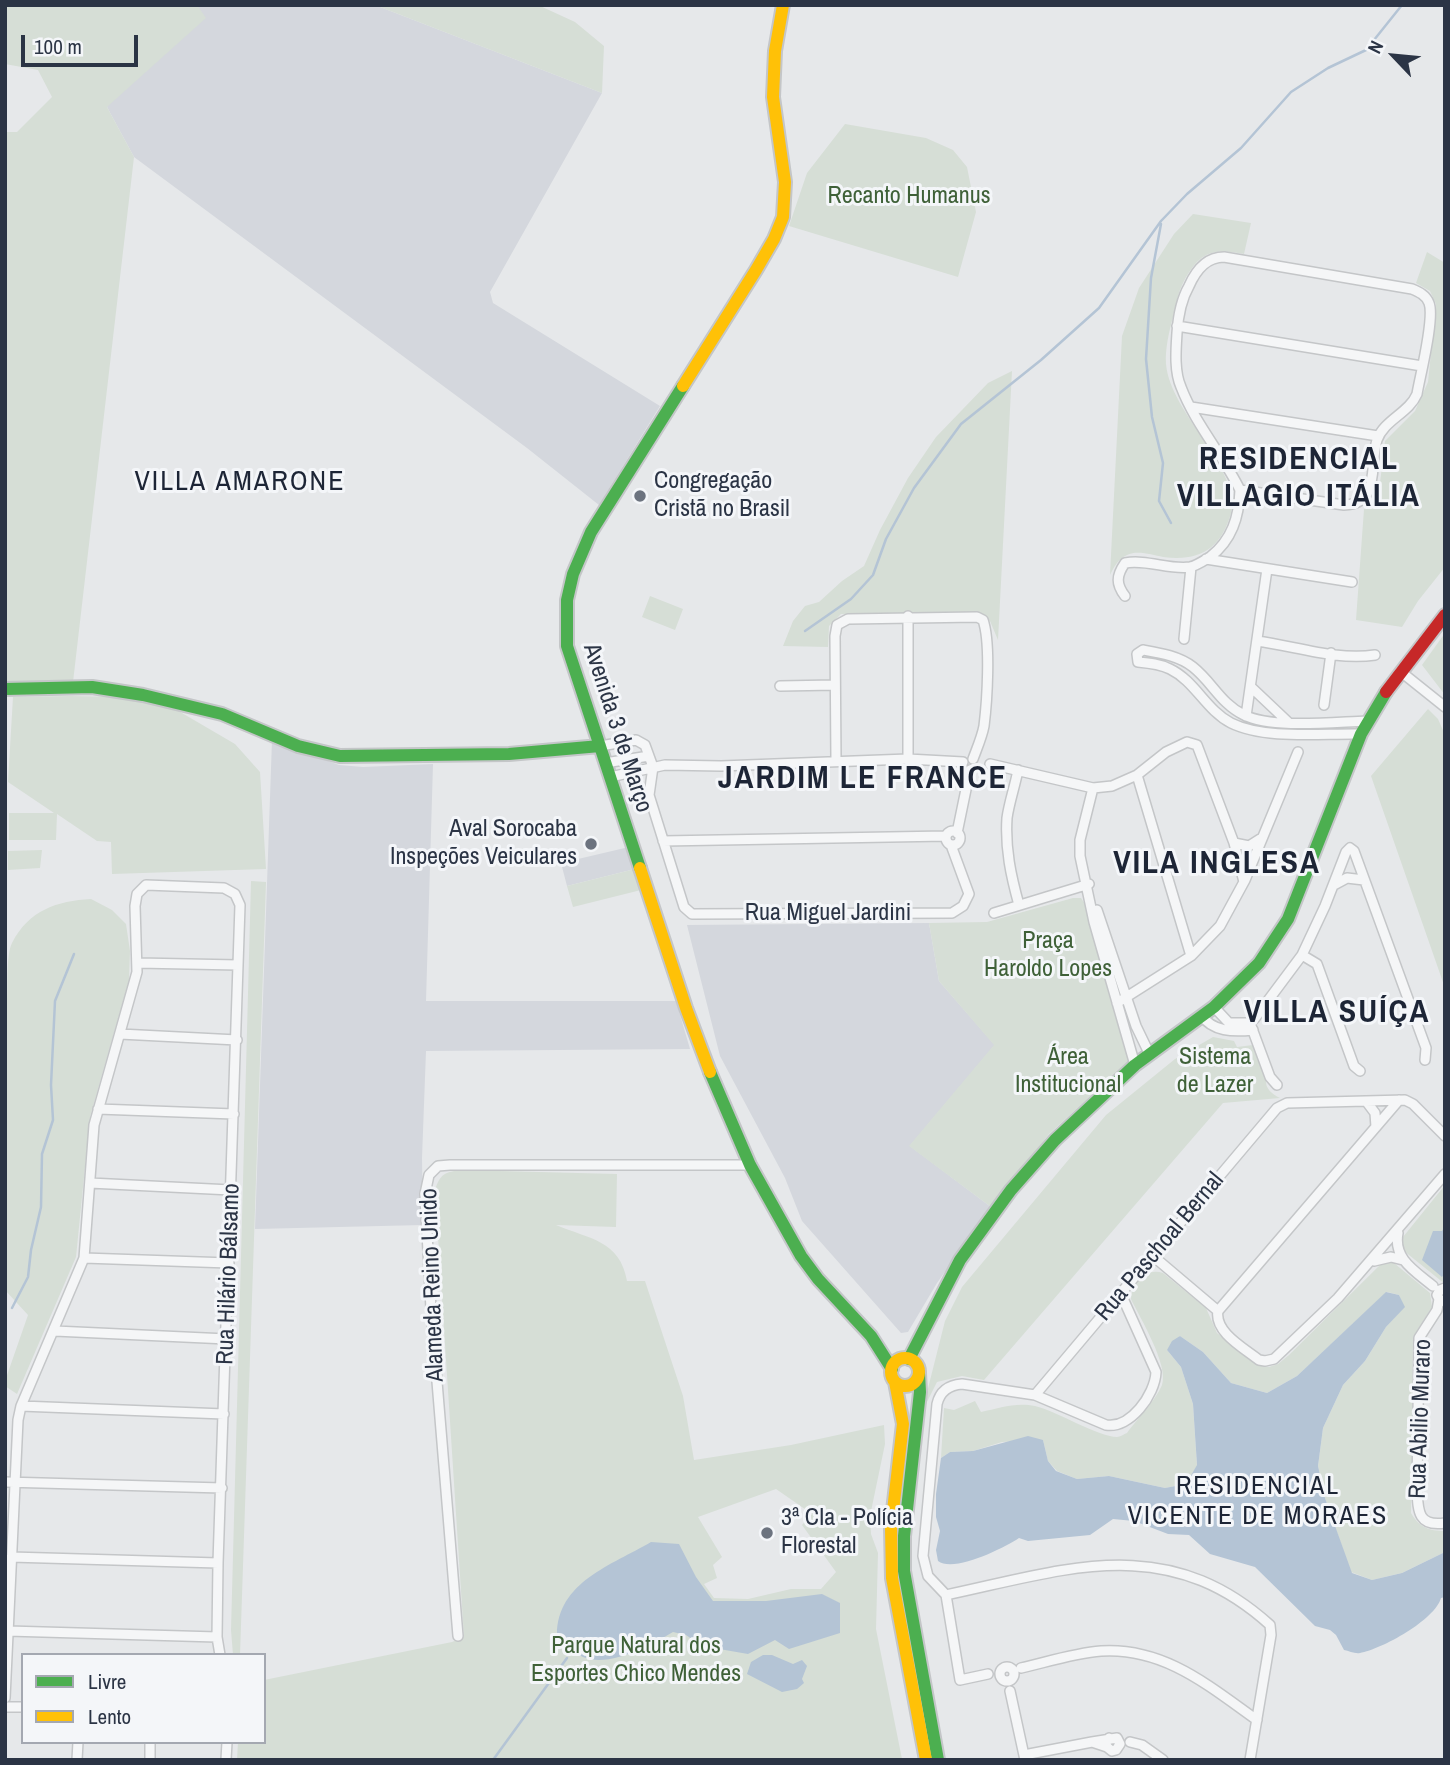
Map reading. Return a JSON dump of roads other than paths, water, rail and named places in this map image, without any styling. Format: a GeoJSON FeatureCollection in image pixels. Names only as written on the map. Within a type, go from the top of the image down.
{"type":"FeatureCollection","features":[{"type":"Feature","properties":{"kind":"main road","name":"Avenida 3 de Março"},"geometry":{"type":"LineString","coordinates":[[783,5],[775,51],[773,97],[785,181],[780,227],[756,270],[591,531],[569,580],[565,608],[567,646],[686,1008],[750,1165],[801,1256],[818,1279],[872,1336],[906,1359]]}},
{"type":"Feature","properties":{"kind":"main road"},"geometry":{"type":"LineString","coordinates":[[929,1321],[917,1380],[902,1386],[894,1376],[895,1363],[906,1359],[960,1260],[1011,1190],[1055,1140],[1135,1065],[1214,1007],[1259,963],[1287,919],[1367,721],[1400,671],[1445,615]]}},
{"type":"Feature","properties":{"kind":"main road"},"geometry":{"type":"LineString","coordinates":[[5,689],[92,687],[143,695],[222,714],[298,746],[340,756],[509,754],[600,746]]}},
{"type":"Feature","properties":{"kind":"main road","name":"Avenida 3 de Março"},"geometry":{"type":"LineString","coordinates":[[872,1336],[894,1376],[902,1412],[890,1558],[898,1615],[926,1760]]}},
{"type":"Feature","properties":{"kind":"main road"},"geometry":{"type":"LineString","coordinates":[[906,1359],[915,1363],[919,1371],[919,1392],[904,1536],[904,1571],[938,1760]]}},
{"type":"Feature","properties":{"kind":"street"},"geometry":{"type":"LineString","coordinates":[[1125,597],[1118,586],[1118,573],[1125,563],[1138,560],[1191,566],[1206,559],[1223,547],[1240,508],[1240,490],[1180,384],[1176,351],[1177,326],[1184,295],[1192,278],[1204,263],[1215,257],[1224,257],[1412,289],[1423,294],[1430,305],[1422,366],[1413,403],[1378,436],[1372,480],[1366,498],[1358,505],[1344,505],[1240,490]]}},
{"type":"Feature","properties":{"kind":"street"},"geometry":{"type":"LineString","coordinates":[[1177,326],[1422,366]]}},
{"type":"Feature","properties":{"kind":"street"},"geometry":{"type":"LineString","coordinates":[[1191,407],[1378,436]]}},
{"type":"Feature","properties":{"kind":"street"},"geometry":{"type":"LineString","coordinates":[[1223,547],[1228,558],[1235,564]]}},
{"type":"Feature","properties":{"kind":"street"},"geometry":{"type":"LineString","coordinates":[[1206,559],[1352,582]]}},
{"type":"Feature","properties":{"kind":"street"},"geometry":{"type":"LineString","coordinates":[[1185,639],[1191,566]]}},
{"type":"Feature","properties":{"kind":"street"},"geometry":{"type":"LineString","coordinates":[[1246,716],[1267,569]]}},
{"type":"Feature","properties":{"kind":"street"},"geometry":{"type":"LineString","coordinates":[[908,616],[908,759]]}},
{"type":"Feature","properties":{"kind":"street"},"geometry":{"type":"LineString","coordinates":[[610,777],[666,765],[721,766],[908,759],[975,765],[973,758],[984,728],[987,669],[986,628],[983,620],[977,617],[908,616],[848,619],[837,625],[836,761]]}},
{"type":"Feature","properties":{"kind":"street"},"geometry":{"type":"LineString","coordinates":[[1257,641],[1331,653],[1365,657],[1375,655]]}},
{"type":"Feature","properties":{"kind":"street"},"geometry":{"type":"LineString","coordinates":[[1361,734],[1277,733],[1244,728],[1209,707],[1191,686],[1171,669],[1138,662],[1137,654],[1143,650],[1169,654],[1193,667],[1229,706],[1246,716],[1264,721],[1367,721]]}},
{"type":"Feature","properties":{"kind":"street"},"geometry":{"type":"LineString","coordinates":[[1324,705],[1331,653]]}},
{"type":"Feature","properties":{"kind":"street"},"geometry":{"type":"LineString","coordinates":[[1191,686],[1193,667]]}},
{"type":"Feature","properties":{"kind":"street"},"geometry":{"type":"LineString","coordinates":[[1400,671],[1445,708]]}},
{"type":"Feature","properties":{"kind":"street"},"geometry":{"type":"LineString","coordinates":[[780,686],[835,685]]}},
{"type":"Feature","properties":{"kind":"street"},"geometry":{"type":"LineString","coordinates":[[1229,706],[1240,704],[1251,687]]}},
{"type":"Feature","properties":{"kind":"street"},"geometry":{"type":"LineString","coordinates":[[1251,687],[1289,722]]}},
{"type":"Feature","properties":{"kind":"street"},"geometry":{"type":"LineString","coordinates":[[600,746],[636,740],[645,745],[653,767],[649,795],[663,841],[949,840],[951,832],[957,833],[966,766]]}},
{"type":"Feature","properties":{"kind":"street"},"geometry":{"type":"LineString","coordinates":[[990,764],[1093,788],[1112,786],[1137,775],[1166,752],[1187,742],[1197,744],[1234,843],[1244,882]]}},
{"type":"Feature","properties":{"kind":"street"},"geometry":{"type":"LineString","coordinates":[[1121,1000],[1191,956],[1220,926],[1244,882],[1298,752]]}},
{"type":"Feature","properties":{"kind":"street"},"geometry":{"type":"LineString","coordinates":[[606,763],[649,756]]}},
{"type":"Feature","properties":{"kind":"street"},"geometry":{"type":"LineString","coordinates":[[1018,770],[1007,816],[1007,839],[1009,866],[1019,905]]}},
{"type":"Feature","properties":{"kind":"street"},"geometry":{"type":"LineString","coordinates":[[1137,775],[1191,956]]}},
{"type":"Feature","properties":{"kind":"street"},"geometry":{"type":"LineString","coordinates":[[1093,788],[1080,840],[1080,856],[1121,1000],[1135,1065]]}},
{"type":"Feature","properties":{"kind":"street"},"geometry":{"type":"LineString","coordinates":[[1234,843],[1249,846],[1260,839]]}},
{"type":"Feature","properties":{"kind":"street","name":"Rua Miguel Jardini"},"geometry":{"type":"LineString","coordinates":[[663,841],[684,907],[692,914],[952,913],[963,906],[970,894],[949,840]]}},
{"type":"Feature","properties":{"kind":"street"},"geometry":{"type":"LineString","coordinates":[[1251,1027],[1302,955],[1350,848],[1354,851],[1426,1048],[1426,1060]]}},
{"type":"Feature","properties":{"kind":"street"},"geometry":{"type":"LineString","coordinates":[[1334,885],[1347,878],[1364,880]]}},
{"type":"Feature","properties":{"kind":"street"},"geometry":{"type":"LineString","coordinates":[[994,913],[1086,882]]}},
{"type":"Feature","properties":{"kind":"street","name":"Rua Hilário Bálsamo"},"geometry":{"type":"LineString","coordinates":[[138,963],[135,906],[137,894],[146,885],[224,888],[234,894],[240,905],[218,1563],[220,1653]]}},
{"type":"Feature","properties":{"kind":"street"},"geometry":{"type":"LineString","coordinates":[[1302,955],[1317,964],[1354,1066],[1360,1072]]}},
{"type":"Feature","properties":{"kind":"street"},"geometry":{"type":"LineString","coordinates":[[5,1698],[11,1557],[10,1482],[18,1420],[21,1406],[84,1258],[94,1125],[138,963],[238,965]]}},
{"type":"Feature","properties":{"kind":"street"},"geometry":{"type":"LineString","coordinates":[[1121,1000],[1149,1053]]}},
{"type":"Feature","properties":{"kind":"street"},"geometry":{"type":"LineString","coordinates":[[1214,1007],[1229,1023],[1251,1027]]}},
{"type":"Feature","properties":{"kind":"street"},"geometry":{"type":"LineString","coordinates":[[1201,1014],[1207,1024],[1214,1028],[1251,1027]]}},
{"type":"Feature","properties":{"kind":"street"},"geometry":{"type":"LineString","coordinates":[[1251,1027],[1270,1077],[1277,1085]]}},
{"type":"Feature","properties":{"kind":"street"},"geometry":{"type":"LineString","coordinates":[[120,1034],[237,1040]]}},
{"type":"Feature","properties":{"kind":"street"},"geometry":{"type":"LineString","coordinates":[[1366,1101],[1404,1101],[1445,1136]]}},
{"type":"Feature","properties":{"kind":"street"},"geometry":{"type":"LineString","coordinates":[[1366,1101],[1375,1113],[1376,1128]]}},
{"type":"Feature","properties":{"kind":"street","name":"Rua Paschoal Bernal"},"geometry":{"type":"LineString","coordinates":[[1035,1395],[1277,1108],[1287,1102],[1366,1101]]}},
{"type":"Feature","properties":{"kind":"street"},"geometry":{"type":"LineString","coordinates":[[1404,1101],[1376,1128],[1218,1311],[1217,1318],[1221,1328],[1259,1360],[1274,1359],[1309,1328],[1372,1261],[1445,1174]]}},
{"type":"Feature","properties":{"kind":"street"},"geometry":{"type":"LineString","coordinates":[[98,1110],[234,1114]]}},
{"type":"Feature","properties":{"kind":"street","name":"Alameda Reino Unido"},"geometry":{"type":"LineString","coordinates":[[458,1636],[431,1308],[425,1194],[429,1175],[438,1166],[450,1165],[750,1165]]}},
{"type":"Feature","properties":{"kind":"street"},"geometry":{"type":"LineString","coordinates":[[90,1183],[231,1190]]}},
{"type":"Feature","properties":{"kind":"street"},"geometry":{"type":"LineString","coordinates":[[1399,1229],[1397,1247],[1403,1260],[1433,1286],[1440,1300]]}},
{"type":"Feature","properties":{"kind":"street"},"geometry":{"type":"LineString","coordinates":[[1153,1256],[1218,1311]]}},
{"type":"Feature","properties":{"kind":"street"},"geometry":{"type":"LineString","coordinates":[[1372,1261],[1386,1257],[1403,1260]]}},
{"type":"Feature","properties":{"kind":"street"},"geometry":{"type":"LineString","coordinates":[[84,1258],[229,1263]]}},
{"type":"Feature","properties":{"kind":"street"},"geometry":{"type":"LineString","coordinates":[[1433,1286],[1445,1288]]}},
{"type":"Feature","properties":{"kind":"street"},"geometry":{"type":"LineString","coordinates":[[1440,1300],[1438,1292],[1445,1288]]}},
{"type":"Feature","properties":{"kind":"street"},"geometry":{"type":"LineString","coordinates":[[1121,1293],[1156,1372],[1152,1388],[1139,1408],[1123,1424],[1106,1425],[1035,1395],[958,1384],[945,1389],[938,1399],[923,1556],[928,1576],[946,1595],[960,1680],[988,1674],[1007,1675],[1021,1668],[1098,1651],[1126,1651],[1163,1660],[1190,1673],[1257,1720]]}},
{"type":"Feature","properties":{"kind":"street","name":"Rua Abilio Muraro"},"geometry":{"type":"LineString","coordinates":[[1440,1300],[1437,1310],[1419,1338],[1417,1490],[1422,1518],[1429,1523],[1445,1523]]}},
{"type":"Feature","properties":{"kind":"street"},"geometry":{"type":"LineString","coordinates":[[54,1331],[227,1339]]}},
{"type":"Feature","properties":{"kind":"street"},"geometry":{"type":"LineString","coordinates":[[21,1406],[225,1413]]}},
{"type":"Feature","properties":{"kind":"street"},"geometry":{"type":"LineString","coordinates":[[10,1482],[222,1488]]}},
{"type":"Feature","properties":{"kind":"street"},"geometry":{"type":"LineString","coordinates":[[11,1557],[218,1563]]}},
{"type":"Feature","properties":{"kind":"street"},"geometry":{"type":"LineString","coordinates":[[946,1595],[1082,1566],[1140,1565],[1176,1572],[1219,1588],[1270,1625],[1271,1635],[1250,1760]]}},
{"type":"Feature","properties":{"kind":"street"},"geometry":{"type":"LineString","coordinates":[[9,1631],[218,1637]]}},
{"type":"Feature","properties":{"kind":"street"},"geometry":{"type":"LineString","coordinates":[[1007,1675],[1024,1758],[1092,1742],[1113,1749],[1130,1742],[1147,1748],[1163,1760]]}},
{"type":"Feature","properties":{"kind":"water"},"geometry":{"type":"Polygon","coordinates":[[[1445,1226],[1445,1273],[1442,1277],[1422,1260],[1433,1231],[1442,1231],[1445,1226]]]}},
{"type":"Feature","properties":{"kind":"water"},"geometry":{"type":"Polygon","coordinates":[[[1386,1292],[1399,1295],[1405,1307],[1386,1327],[1365,1361],[1343,1385],[1323,1428],[1318,1466],[1325,1498],[1352,1573],[1372,1580],[1402,1573],[1445,1552],[1445,1597],[1441,1598],[1437,1607],[1419,1624],[1394,1640],[1358,1653],[1344,1650],[1336,1635],[1330,1630],[1315,1626],[1255,1567],[1210,1554],[1189,1535],[1168,1534],[1134,1521],[1113,1519],[1090,1535],[1028,1541],[1019,1538],[967,1562],[945,1564],[938,1561],[936,1550],[940,1531],[936,1517],[936,1494],[941,1458],[950,1452],[973,1451],[1028,1436],[1043,1440],[1048,1461],[1056,1471],[1077,1479],[1109,1476],[1165,1488],[1186,1484],[1197,1465],[1193,1404],[1181,1367],[1167,1350],[1172,1341],[1180,1336],[1203,1352],[1231,1383],[1267,1393],[1297,1376],[1386,1292]]]}},
{"type":"Feature","properties":{"kind":"water"},"geometry":{"type":"Polygon","coordinates":[[[651,1542],[679,1544],[696,1577],[713,1601],[766,1601],[822,1594],[840,1603],[840,1633],[789,1649],[775,1640],[748,1654],[702,1646],[686,1635],[673,1632],[630,1654],[605,1660],[583,1657],[557,1635],[559,1617],[566,1601],[589,1577],[651,1542]]]}},
{"type":"Feature","properties":{"kind":"water"},"geometry":{"type":"Polygon","coordinates":[[[763,1655],[772,1655],[793,1664],[802,1660],[807,1666],[802,1679],[804,1683],[797,1689],[782,1692],[747,1674],[751,1662],[763,1655]]]}},
{"type":"Feature","properties":{"kind":"waterway"},"geometry":{"type":"LineString","coordinates":[[805,631],[851,599],[873,575],[886,539],[914,488],[961,424],[1041,360],[1099,308],[1161,221],[1187,194],[1241,148],[1291,92],[1328,68],[1366,50],[1402,5]]}},
{"type":"Feature","properties":{"kind":"waterway"},"geometry":{"type":"LineString","coordinates":[[1161,224],[1151,278],[1146,359],[1152,417],[1163,463],[1159,501],[1171,523]]}},
{"type":"Feature","properties":{"kind":"waterway"},"geometry":{"type":"LineString","coordinates":[[12,1308],[28,1277],[41,1207],[42,1154],[53,1120],[51,1085],[55,1001],[74,954]]}},
{"type":"Feature","properties":{"kind":"waterway"},"geometry":{"type":"LineString","coordinates":[[493,1760],[567,1658]]}},
{"type":"Feature","properties":{"kind":"place","name":"Congregação Cristã no Brasil"},"geometry":{"type":"Point","coordinates":[640,496]}},
{"type":"Feature","properties":{"kind":"place","name":"Aval Sorocaba Inspeções Veiculares"},"geometry":{"type":"Point","coordinates":[591,844]}},
{"type":"Feature","properties":{"kind":"place","name":"3ª CIa - Polícia Florestal"},"geometry":{"type":"Point","coordinates":[767,1533]}},
{"type":"Feature","properties":{"kind":"district","name":"RESIDENCIAL VILLAGIO ITÁLIA"},"geometry":{"type":"Point","coordinates":[1299,478]}},
{"type":"Feature","properties":{"kind":"district","name":"VILLA AMARONE"},"geometry":{"type":"Point","coordinates":[240,482]}},
{"type":"Feature","properties":{"kind":"district","name":"JARDIM LE FRANCE"},"geometry":{"type":"Point","coordinates":[863,779]}},
{"type":"Feature","properties":{"kind":"district","name":"VILA INGLESA"},"geometry":{"type":"Point","coordinates":[1217,864]}},
{"type":"Feature","properties":{"kind":"district","name":"VILLA SUÍÇA"},"geometry":{"type":"Point","coordinates":[1337,1013]}},
{"type":"Feature","properties":{"kind":"district","name":"RESIDENCIAL VICENTE DE MORAES"},"geometry":{"type":"Point","coordinates":[1258,1502]}},
{"type":"Feature","properties":{"kind":"park label","name":"Recanto Humanus"},"geometry":{"type":"Point","coordinates":[909,197]}},
{"type":"Feature","properties":{"kind":"park label","name":"Praça Haroldo Lopes"},"geometry":{"type":"Point","coordinates":[1048,956]}},
{"type":"Feature","properties":{"kind":"park label","name":"Área Institucional"},"geometry":{"type":"Point","coordinates":[1068,1072]}},
{"type":"Feature","properties":{"kind":"park label","name":"Sistema de Lazer"},"geometry":{"type":"Point","coordinates":[1215,1072]}},
{"type":"Feature","properties":{"kind":"park label","name":"Parque Natural dos Esportes Chico Mendes"},"geometry":{"type":"Point","coordinates":[636,1661]}}]}
